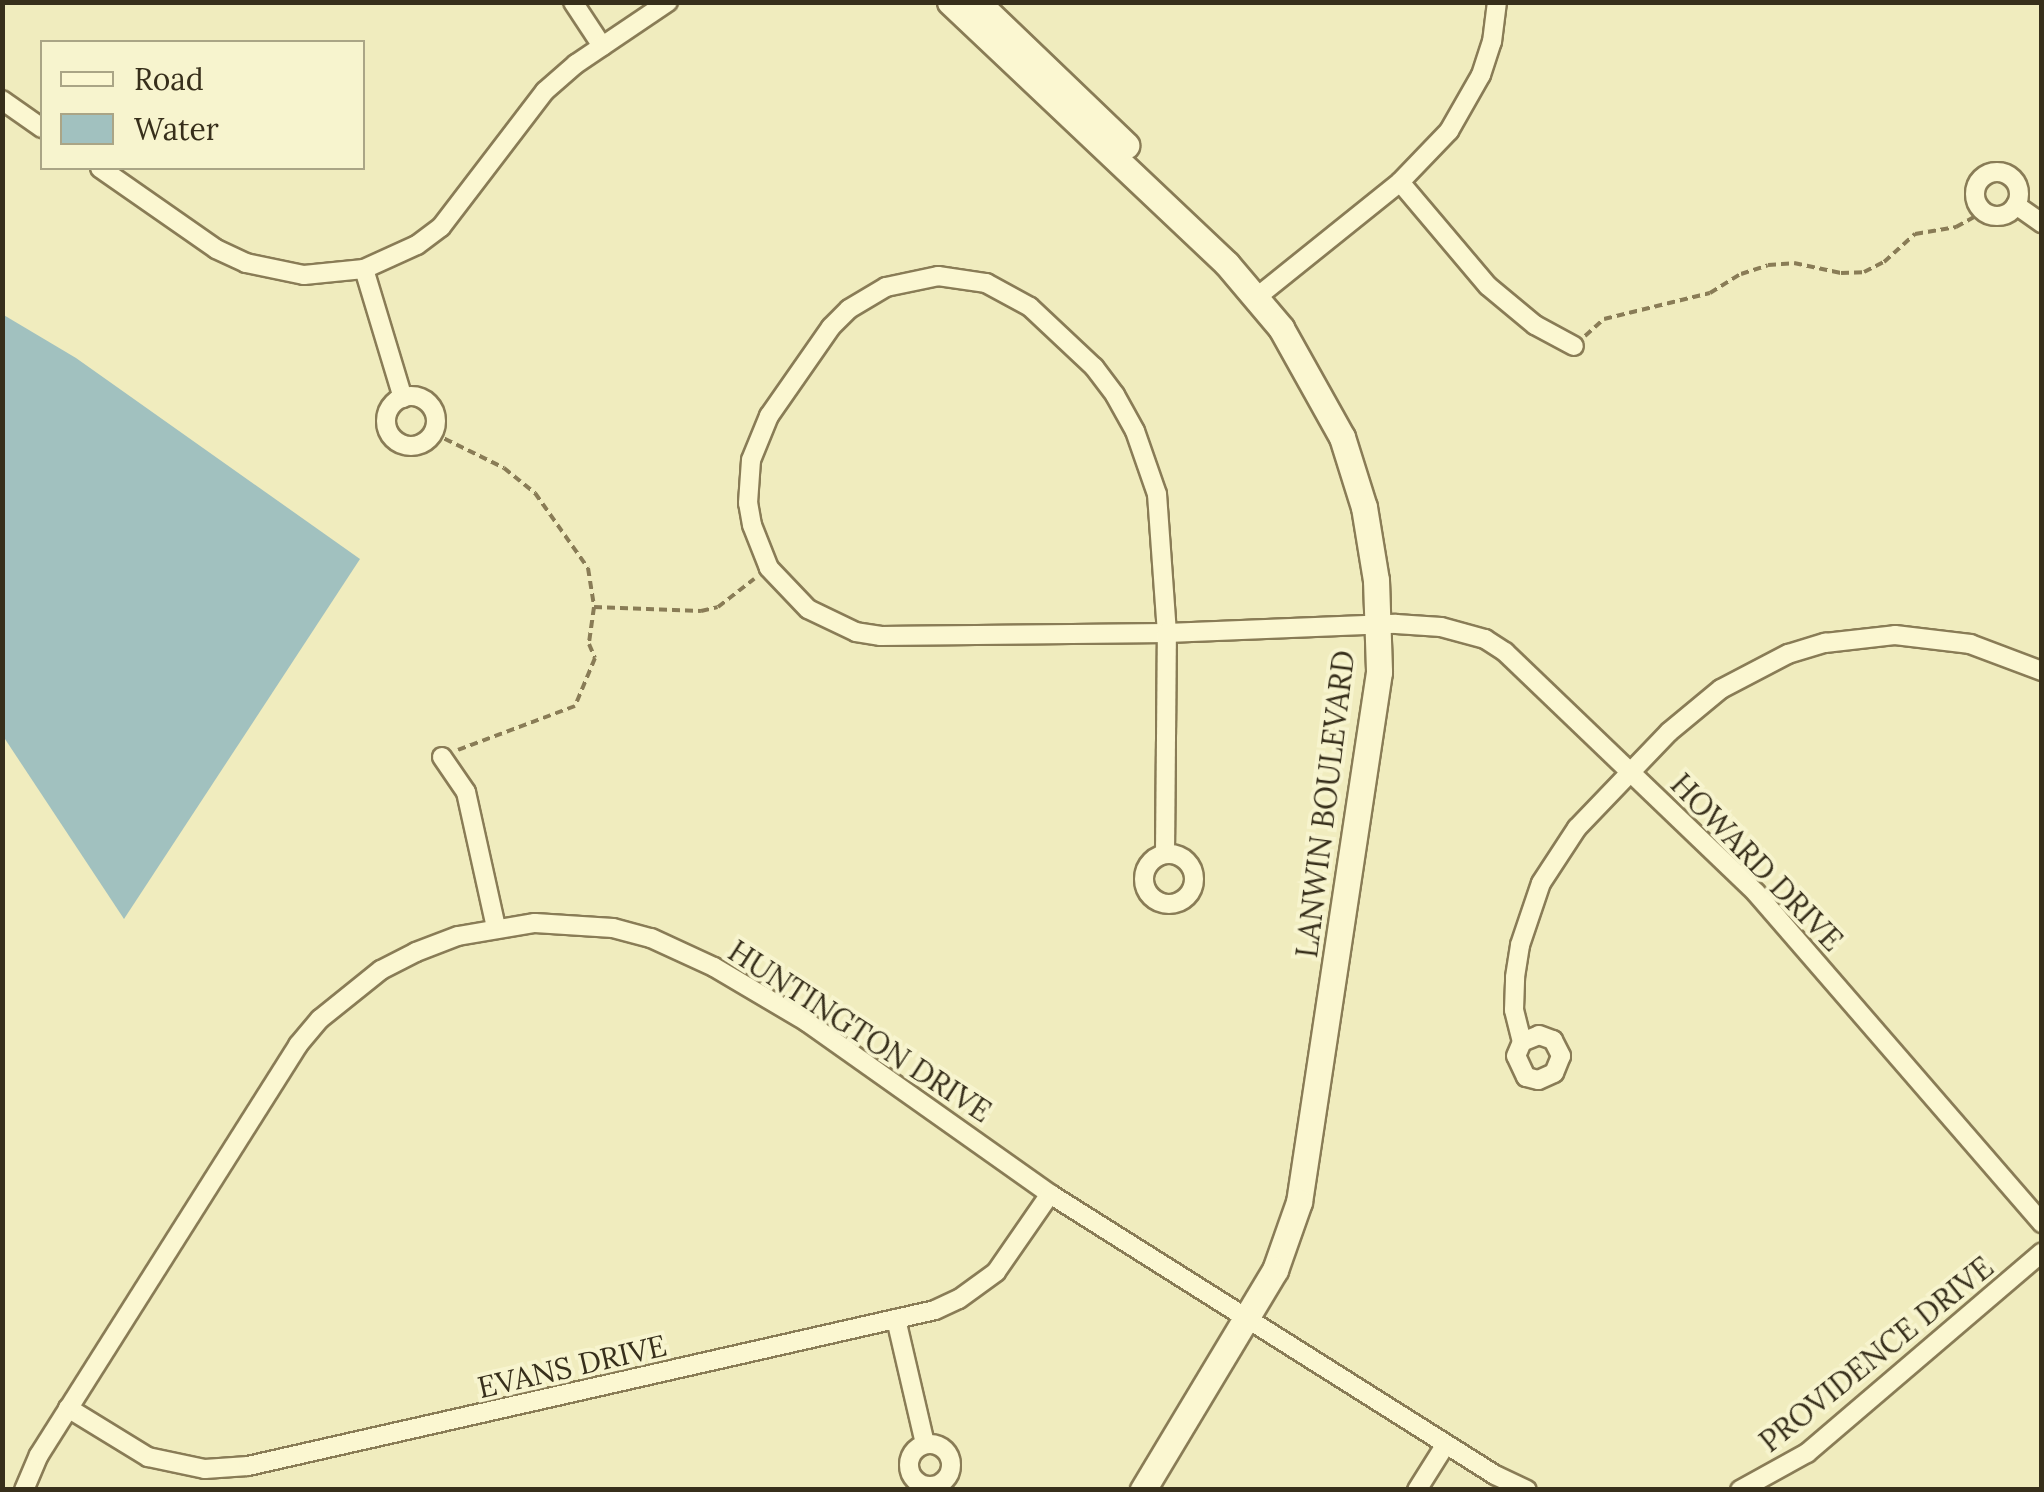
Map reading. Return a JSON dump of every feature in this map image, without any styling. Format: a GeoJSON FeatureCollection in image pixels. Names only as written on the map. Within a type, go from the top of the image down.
{"type":"FeatureCollection","features":[{"type":"Feature","properties":{"kind":"street"},"geometry":{"type":"LineString","coordinates":[[573,2],[602,46]]}},
{"type":"Feature","properties":{"kind":"street"},"geometry":{"type":"LineString","coordinates":[[103,170],[216,248],[246,263],[304,276],[364,269],[417,245],[441,227],[461,206],[524,115],[576,64],[668,2]]}},
{"type":"Feature","properties":{"kind":"street","name":"LANWIN BOULEVARD"},"geometry":{"type":"LineString","coordinates":[[950,2],[1264,292]]}},
{"type":"Feature","properties":{"kind":"street","name":"LANWIN BOULEVARD"},"geometry":{"type":"LineString","coordinates":[[977,2],[1264,292],[1318,355],[1364,454],[1380,509],[1393,682],[1322,1165],[1309,1224],[1286,1282],[1255,1321],[1143,1490]]}},
{"type":"Feature","properties":{"kind":"street"},"geometry":{"type":"LineString","coordinates":[[1264,292],[1426,158],[1466,106],[1492,42],[1497,2]]}},
{"type":"Feature","properties":{"kind":"street"},"geometry":{"type":"LineString","coordinates":[[2,100],[40,127]]}},
{"type":"Feature","properties":{"kind":"street"},"geometry":{"type":"LineString","coordinates":[[1995,172],[2015,182],[2016,205],[1998,216],[1983,212],[1975,188],[1983,177],[1995,172]]}},
{"type":"Feature","properties":{"kind":"street"},"geometry":{"type":"LineString","coordinates":[[1400,182],[1488,286],[1535,325],[1574,346]]}},
{"type":"Feature","properties":{"kind":"street"},"geometry":{"type":"LineString","coordinates":[[2016,205],[2042,223]]}},
{"type":"Feature","properties":{"kind":"street"},"geometry":{"type":"LineString","coordinates":[[364,269],[403,398]]}},
{"type":"Feature","properties":{"kind":"street"},"geometry":{"type":"LineString","coordinates":[[769,568],[752,525],[748,480],[751,460],[769,416],[830,327],[886,287],[913,279],[961,278],[986,283],[1030,306],[1094,367],[1115,395],[1141,446],[1157,494],[1167,634],[1165,853]]}},
{"type":"Feature","properties":{"kind":"street"},"geometry":{"type":"LineString","coordinates":[[403,398],[418,398],[433,410],[433,433],[414,446],[392,438],[386,416],[403,398]]}},
{"type":"Feature","properties":{"kind":"street","name":"HOWARD DRIVE"},"geometry":{"type":"LineString","coordinates":[[769,568],[808,609],[856,632],[880,636],[1167,634],[1388,624],[1464,631],[1505,652],[1756,893],[2042,1223]]}},
{"type":"Feature","properties":{"kind":"street"},"geometry":{"type":"LineString","coordinates":[[1522,1042],[1514,1010],[1515,978],[1529,914],[1558,855],[1630,774],[1721,688],[1754,669],[1825,643],[1894,635],[1970,644],[2042,671]]}},
{"type":"Feature","properties":{"kind":"street"},"geometry":{"type":"LineString","coordinates":[[442,756],[466,792],[496,927]]}},
{"type":"Feature","properties":{"kind":"street","name":"HUNTINGTON DRIVE"},"geometry":{"type":"LineString","coordinates":[[24,1490],[38,1454],[298,1045],[320,1019],[382,970],[416,952],[496,927],[535,922],[613,928],[687,952],[807,1022],[1050,1194],[1255,1321]]}},
{"type":"Feature","properties":{"kind":"street","name":"EVANS DRIVE"},"geometry":{"type":"LineString","coordinates":[[68,1408],[148,1457],[176,1466],[234,1468],[935,1310],[978,1288],[1013,1251],[1050,1194]]}},
{"type":"Feature","properties":{"kind":"street","name":"PROVIDENCE DRIVE"},"geometry":{"type":"LineString","coordinates":[[1740,1490],[1807,1453],[2042,1252]]}},
{"type":"Feature","properties":{"kind":"street"},"geometry":{"type":"LineString","coordinates":[[896,1319],[925,1444]]}},
{"type":"Feature","properties":{"kind":"street"},"geometry":{"type":"LineString","coordinates":[[1255,1321],[1446,1444],[1528,1490]]}},
{"type":"Feature","properties":{"kind":"street","name":"LANWIN BOULEVARD"},"geometry":{"type":"LineString","coordinates":[[1162,1490],[1255,1321]]}},
{"type":"Feature","properties":{"kind":"street"},"geometry":{"type":"LineString","coordinates":[[1417,1490],[1446,1444]]}},
{"type":"Feature","properties":{"kind":"path"},"geometry":{"type":"LineString","coordinates":[[1574,346],[1604,319],[1710,293],[1741,274],[1768,265],[1794,263],[1841,273],[1864,272],[1884,262],[1915,234],[1956,227],[1983,212]]}},
{"type":"Feature","properties":{"kind":"path"},"geometry":{"type":"LineString","coordinates":[[433,433],[504,468],[535,494],[588,568],[594,607],[589,644],[595,658],[576,706],[442,756]]}},
{"type":"Feature","properties":{"kind":"path"},"geometry":{"type":"LineString","coordinates":[[594,607],[709,610],[769,568]]}},
{"type":"Feature","properties":{"kind":"water"},"geometry":{"type":"Polygon","coordinates":[[[2,314],[76,358],[360,559],[124,919],[3,736],[2,314]]]}}]}
